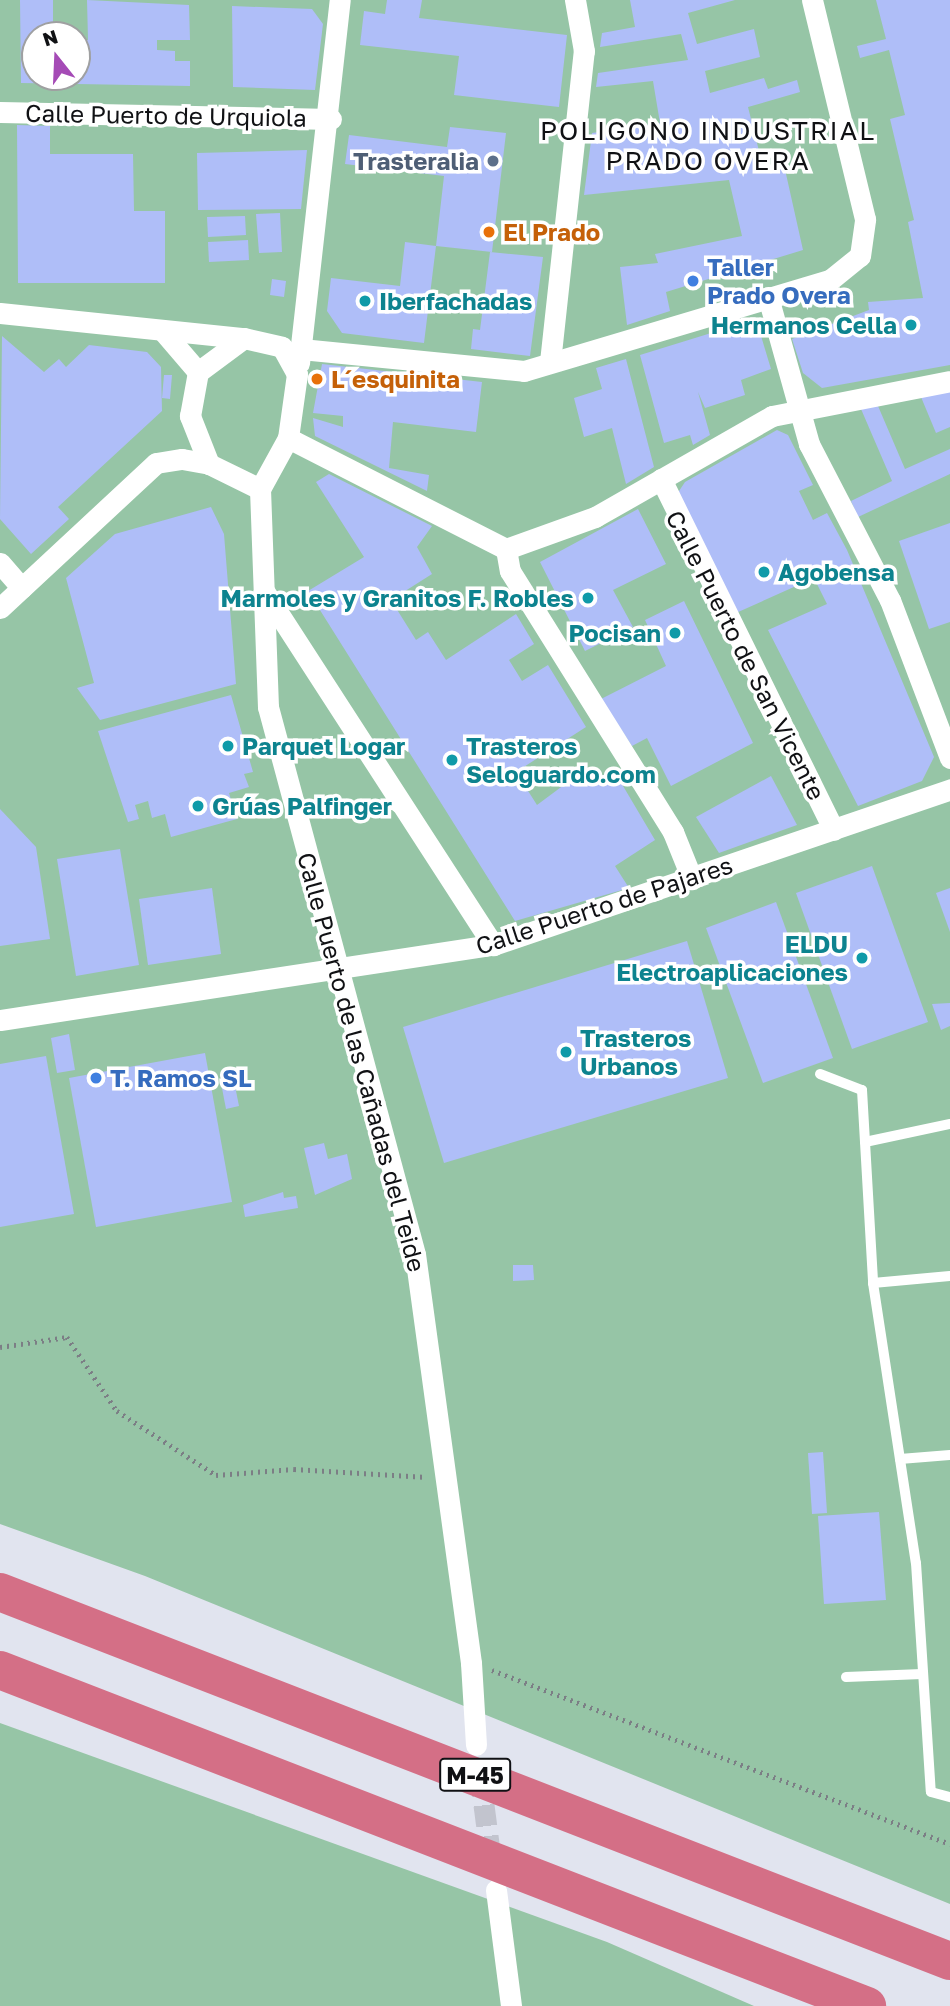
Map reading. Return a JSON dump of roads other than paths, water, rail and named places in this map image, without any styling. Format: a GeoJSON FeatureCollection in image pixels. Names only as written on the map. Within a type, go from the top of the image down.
{"type":"FeatureCollection","features":[{"type":"Feature","properties":{"kind":"highway","name":"M-45"},"geometry":{"type":"LineString","coordinates":[[0,1592],[950,1961]]}},
{"type":"Feature","properties":{"kind":"highway"},"geometry":{"type":"LineString","coordinates":[[0,1670],[867,2006]]}},
{"type":"Feature","properties":{"kind":"street"},"geometry":{"type":"LineString","coordinates":[[0,608],[156,463],[182,459],[209,464],[260,489],[288,438],[331,119],[340,0]]}},
{"type":"Feature","properties":{"kind":"street"},"geometry":{"type":"LineString","coordinates":[[550,362],[584,51],[575,0]]}},
{"type":"Feature","properties":{"kind":"street"},"geometry":{"type":"LineString","coordinates":[[301,349],[524,371],[830,280],[860,256],[864,232],[812,0]]}},
{"type":"Feature","properties":{"kind":"street","name":"Calle Puerto de Urquiola"},"geometry":{"type":"LineString","coordinates":[[0,112],[331,119]]}},
{"type":"Feature","properties":{"kind":"street"},"geometry":{"type":"LineString","coordinates":[[768,297],[809,444],[890,600],[950,758]]}},
{"type":"Feature","properties":{"kind":"street"},"geometry":{"type":"LineString","coordinates":[[268,342],[292,330],[307,310]]}},
{"type":"Feature","properties":{"kind":"street"},"geometry":{"type":"LineString","coordinates":[[0,313],[268,342],[282,347],[297,374]]}},
{"type":"Feature","properties":{"kind":"street"},"geometry":{"type":"LineString","coordinates":[[162,330],[198,372]]}},
{"type":"Feature","properties":{"kind":"street"},"geometry":{"type":"LineString","coordinates":[[209,464],[190,416],[198,372],[244,338]]}},
{"type":"Feature","properties":{"kind":"street"},"geometry":{"type":"LineString","coordinates":[[288,438],[506,549],[595,517],[772,416],[799,408],[950,381]]}},
{"type":"Feature","properties":{"kind":"street","name":"Calle Puerto de San Vicente"},"geometry":{"type":"LineString","coordinates":[[661,479],[834,830]]}},
{"type":"Feature","properties":{"kind":"street","name":"Calle Puerto de las Cañadas del Teide"},"geometry":{"type":"LineString","coordinates":[[260,489],[268,707],[415,1254],[471,1663],[476,1745]]}},
{"type":"Feature","properties":{"kind":"street"},"geometry":{"type":"LineString","coordinates":[[506,549],[510,571],[673,832],[692,879]]}},
{"type":"Feature","properties":{"kind":"street"},"geometry":{"type":"LineString","coordinates":[[0,563],[22,588]]}},
{"type":"Feature","properties":{"kind":"street"},"geometry":{"type":"LineString","coordinates":[[263,590],[493,945]]}},
{"type":"Feature","properties":{"kind":"street","name":"Calle Puerto de Pajares"},"geometry":{"type":"LineString","coordinates":[[0,1020],[493,945],[950,789]]}},
{"type":"Feature","properties":{"kind":"street"},"geometry":{"type":"LineString","coordinates":[[496,1890],[511,2006]]}},
{"type":"Feature","properties":{"kind":"lane"},"geometry":{"type":"LineString","coordinates":[[820,1074],[862,1090],[873,1283],[916,1563],[931,1792],[950,1797]]}},
{"type":"Feature","properties":{"kind":"lane"},"geometry":{"type":"LineString","coordinates":[[865,1142],[950,1124]]}},
{"type":"Feature","properties":{"kind":"lane"},"geometry":{"type":"LineString","coordinates":[[873,1283],[950,1276]]}},
{"type":"Feature","properties":{"kind":"lane"},"geometry":{"type":"LineString","coordinates":[[900,1459],[950,1455]]}},
{"type":"Feature","properties":{"kind":"lane"},"geometry":{"type":"LineString","coordinates":[[846,1677],[922,1674]]}},
{"type":"Feature","properties":{"kind":"tunnel"},"geometry":{"type":"LineString","coordinates":[[480,1774],[492,1867]]}},
{"type":"Feature","properties":{"kind":"place","name":"Trasteralia"},"geometry":{"type":"Point","coordinates":[493,161]}},
{"type":"Feature","properties":{"kind":"place","name":"El Prado"},"geometry":{"type":"Point","coordinates":[489,232]}},
{"type":"Feature","properties":{"kind":"place","name":"Taller Prado Overa"},"geometry":{"type":"Point","coordinates":[693,281]}},
{"type":"Feature","properties":{"kind":"place","name":"Iberfachadas"},"geometry":{"type":"Point","coordinates":[365,301]}},
{"type":"Feature","properties":{"kind":"place","name":"Hermanos Cella"},"geometry":{"type":"Point","coordinates":[911,325]}},
{"type":"Feature","properties":{"kind":"place","name":"L´esquinita"},"geometry":{"type":"Point","coordinates":[317,379]}},
{"type":"Feature","properties":{"kind":"place","name":"Agobensa"},"geometry":{"type":"Point","coordinates":[764,572]}},
{"type":"Feature","properties":{"kind":"place","name":"Marmoles y Granitos F. Robles"},"geometry":{"type":"Point","coordinates":[588,598]}},
{"type":"Feature","properties":{"kind":"place","name":"Pocisan"},"geometry":{"type":"Point","coordinates":[675,633]}},
{"type":"Feature","properties":{"kind":"place","name":"Parquet Logar"},"geometry":{"type":"Point","coordinates":[228,746]}},
{"type":"Feature","properties":{"kind":"place","name":"Trasteros Seloguardo.com"},"geometry":{"type":"Point","coordinates":[452,760]}},
{"type":"Feature","properties":{"kind":"place","name":"Grúas Palfinger"},"geometry":{"type":"Point","coordinates":[198,806]}},
{"type":"Feature","properties":{"kind":"place","name":"ELDU Electroaplicaciones"},"geometry":{"type":"Point","coordinates":[862,958]}},
{"type":"Feature","properties":{"kind":"place","name":"Trasteros Urbanos"},"geometry":{"type":"Point","coordinates":[566,1052]}},
{"type":"Feature","properties":{"kind":"place","name":"T. Ramos SL"},"geometry":{"type":"Point","coordinates":[96,1078]}},
{"type":"Feature","properties":{"kind":"district","name":"POLIGONO INDUSTRIAL PRADO OVERA"},"geometry":{"type":"Point","coordinates":[708,146]}}]}
